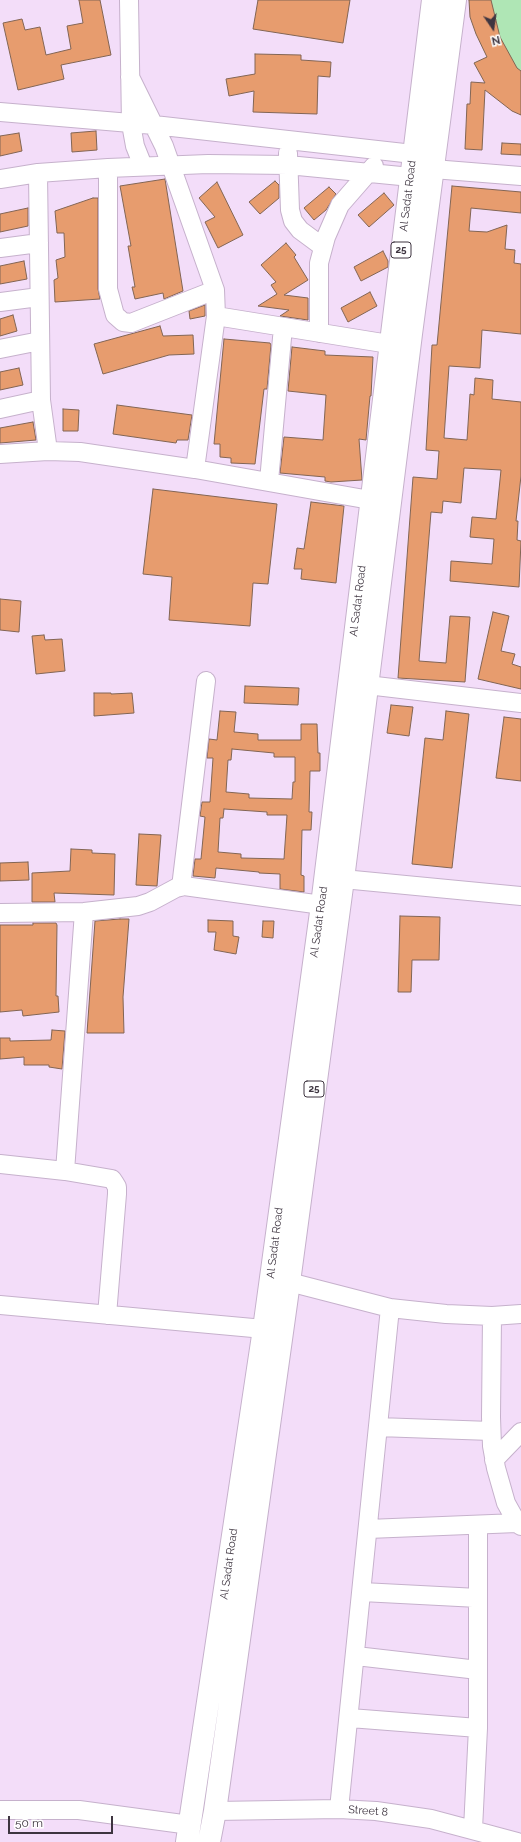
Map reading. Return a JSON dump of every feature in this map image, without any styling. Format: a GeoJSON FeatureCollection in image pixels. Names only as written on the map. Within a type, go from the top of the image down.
{"type":"FeatureCollection","features":[{"type":"Feature","properties":{"kind":"main road","name":"Al Sadat Road"},"geometry":{"type":"LineString","coordinates":[[209,1842],[215,1811],[289,1282],[299,1132],[322,905],[389,344],[433,0]]}},
{"type":"Feature","properties":{"kind":"main road","name":"Al Sadat Road"},"geometry":{"type":"LineString","coordinates":[[188,1833],[264,1329],[343,879],[455,0]]}},
{"type":"Feature","properties":{"kind":"street"},"geometry":{"type":"LineString","coordinates":[[129,0],[131,124],[135,146],[143,166]]}},
{"type":"Feature","properties":{"kind":"street"},"geometry":{"type":"LineString","coordinates":[[130,77],[164,146],[215,290],[216,316],[195,469]]}},
{"type":"Feature","properties":{"kind":"street"},"geometry":{"type":"LineString","coordinates":[[0,112],[154,125],[413,154]]}},
{"type":"Feature","properties":{"kind":"street"},"geometry":{"type":"LineString","coordinates":[[288,140],[290,210],[294,221],[300,230],[323,248]]}},
{"type":"Feature","properties":{"kind":"street"},"geometry":{"type":"LineString","coordinates":[[320,333],[319,263],[329,228],[340,205],[388,151]]}},
{"type":"Feature","properties":{"kind":"street"},"geometry":{"type":"LineString","coordinates":[[0,179],[38,173],[170,164],[288,165],[411,177]]}},
{"type":"Feature","properties":{"kind":"street"},"geometry":{"type":"LineString","coordinates":[[108,168],[108,290],[115,314],[123,322],[131,323],[215,290]]}},
{"type":"Feature","properties":{"kind":"street"},"geometry":{"type":"LineString","coordinates":[[433,169],[521,176]]}},
{"type":"Feature","properties":{"kind":"street"},"geometry":{"type":"LineString","coordinates":[[38,173],[41,400],[48,451]]}},
{"type":"Feature","properties":{"kind":"street"},"geometry":{"type":"LineString","coordinates":[[0,248],[39,243]]}},
{"type":"Feature","properties":{"kind":"street"},"geometry":{"type":"LineString","coordinates":[[0,302],[39,297]]}},
{"type":"Feature","properties":{"kind":"street"},"geometry":{"type":"LineString","coordinates":[[216,316],[389,344]]}},
{"type":"Feature","properties":{"kind":"street"},"geometry":{"type":"LineString","coordinates":[[269,481],[283,327]]}},
{"type":"Feature","properties":{"kind":"street"},"geometry":{"type":"LineString","coordinates":[[0,349],[40,341]]}},
{"type":"Feature","properties":{"kind":"street"},"geometry":{"type":"LineString","coordinates":[[0,409],[41,400]]}},
{"type":"Feature","properties":{"kind":"street"},"geometry":{"type":"LineString","coordinates":[[0,454],[48,451],[80,452],[269,481],[370,500]]}},
{"type":"Feature","properties":{"kind":"street"},"geometry":{"type":"LineString","coordinates":[[181,887],[206,681]]}},
{"type":"Feature","properties":{"kind":"street"},"geometry":{"type":"LineString","coordinates":[[367,685],[521,703]]}},
{"type":"Feature","properties":{"kind":"street"},"geometry":{"type":"LineString","coordinates":[[343,879],[521,896]]}},
{"type":"Feature","properties":{"kind":"street"},"geometry":{"type":"LineString","coordinates":[[0,913],[84,912],[147,904],[172,890],[181,887],[322,905]]}},
{"type":"Feature","properties":{"kind":"street"},"geometry":{"type":"LineString","coordinates":[[65,1171],[84,912]]}},
{"type":"Feature","properties":{"kind":"street"},"geometry":{"type":"LineString","coordinates":[[0,1164],[65,1171],[112,1179],[117,1187],[107,1315]]}},
{"type":"Feature","properties":{"kind":"street"},"geometry":{"type":"LineString","coordinates":[[289,1282],[390,1308],[446,1314],[518,1317]]}},
{"type":"Feature","properties":{"kind":"street"},"geometry":{"type":"LineString","coordinates":[[0,1305],[264,1329]]}},
{"type":"Feature","properties":{"kind":"street"},"geometry":{"type":"LineString","coordinates":[[339,1809],[350,1718],[390,1308]]}},
{"type":"Feature","properties":{"kind":"street"},"geometry":{"type":"LineString","coordinates":[[492,1316],[491,1431],[494,1460],[506,1503],[519,1524]]}},
{"type":"Feature","properties":{"kind":"street"},"geometry":{"type":"LineString","coordinates":[[378,1427],[491,1431]]}},
{"type":"Feature","properties":{"kind":"street"},"geometry":{"type":"LineString","coordinates":[[494,1460],[521,1432]]}},
{"type":"Feature","properties":{"kind":"street"},"geometry":{"type":"LineString","coordinates":[[368,1529],[519,1524]]}},
{"type":"Feature","properties":{"kind":"street"},"geometry":{"type":"LineString","coordinates":[[473,1829],[478,1728],[478,1525]]}},
{"type":"Feature","properties":{"kind":"street"},"geometry":{"type":"LineString","coordinates":[[362,1592],[478,1598]]}},
{"type":"Feature","properties":{"kind":"street"},"geometry":{"type":"LineString","coordinates":[[356,1656],[478,1670]]}},
{"type":"Feature","properties":{"kind":"street"},"geometry":{"type":"LineString","coordinates":[[350,1718],[478,1728]]}},
{"type":"Feature","properties":{"kind":"street","name":"Street 8"},"geometry":{"type":"LineString","coordinates":[[215,1811],[339,1809],[405,1814],[473,1829],[517,1842]]}},
{"type":"Feature","properties":{"kind":"street"},"geometry":{"type":"LineString","coordinates":[[0,1810],[79,1810],[188,1833]]}},
{"type":"Feature","properties":{"kind":"green space"},"geometry":{"type":"Polygon","coordinates":[[[469,0],[521,0],[521,115],[486,84],[474,63],[487,57],[470,17],[469,0]]]}},
{"type":"Feature","properties":{"kind":"building"},"geometry":{"type":"Polygon","coordinates":[[[79,0],[100,0],[111,55],[61,65],[64,79],[18,90],[3,23],[22,19],[25,30],[40,27],[46,55],[71,49],[67,26],[83,23],[79,0]]]}},
{"type":"Feature","properties":{"kind":"building"},"geometry":{"type":"Polygon","coordinates":[[[258,0],[350,0],[343,43],[253,29],[258,0]]]}},
{"type":"Feature","properties":{"kind":"building"},"geometry":{"type":"Polygon","coordinates":[[[469,0],[491,0],[500,37],[517,68],[521,71],[521,115],[512,111],[485,90],[482,150],[465,149],[467,104],[470,104],[471,82],[485,83],[474,63],[487,57],[470,17],[469,0]]]}},
{"type":"Feature","properties":{"kind":"building"},"geometry":{"type":"Polygon","coordinates":[[[255,54],[301,55],[301,60],[331,62],[330,77],[318,76],[317,114],[253,112],[254,91],[229,96],[226,79],[255,74],[255,54]]]}},
{"type":"Feature","properties":{"kind":"building"},"geometry":{"type":"Polygon","coordinates":[[[96,131],[97,150],[72,152],[71,133],[96,131]]]}},
{"type":"Feature","properties":{"kind":"building"},"geometry":{"type":"Polygon","coordinates":[[[19,133],[22,151],[0,156],[0,136],[19,133]]]}},
{"type":"Feature","properties":{"kind":"building"},"geometry":{"type":"Polygon","coordinates":[[[502,143],[521,144],[521,155],[501,154],[502,143]]]}},
{"type":"Feature","properties":{"kind":"building"},"geometry":{"type":"Polygon","coordinates":[[[165,179],[183,291],[164,299],[163,293],[135,299],[132,287],[135,287],[128,246],[131,246],[120,186],[165,179]]]}},
{"type":"Feature","properties":{"kind":"building"},"geometry":{"type":"Polygon","coordinates":[[[275,181],[279,185],[279,198],[260,214],[249,202],[275,181]]]}},
{"type":"Feature","properties":{"kind":"building"},"geometry":{"type":"Polygon","coordinates":[[[217,182],[243,235],[218,248],[205,222],[215,217],[199,198],[217,182]]]}},
{"type":"Feature","properties":{"kind":"building"},"geometry":{"type":"Polygon","coordinates":[[[452,186],[521,192],[521,213],[471,208],[469,231],[487,232],[507,225],[505,249],[515,250],[514,263],[521,264],[521,334],[482,330],[480,368],[449,366],[444,438],[467,440],[470,394],[474,395],[475,378],[493,380],[492,399],[521,402],[521,476],[516,521],[518,521],[517,540],[521,541],[519,587],[450,581],[451,561],[492,564],[494,539],[470,537],[472,517],[496,519],[501,470],[464,468],[461,503],[443,501],[442,513],[431,512],[419,661],[446,663],[450,616],[470,617],[465,682],[398,678],[413,477],[437,479],[439,451],[426,450],[432,345],[437,345],[452,186]]]}},
{"type":"Feature","properties":{"kind":"building"},"geometry":{"type":"Polygon","coordinates":[[[329,187],[336,194],[326,210],[314,220],[304,208],[329,187]]]}},
{"type":"Feature","properties":{"kind":"building"},"geometry":{"type":"Polygon","coordinates":[[[384,193],[394,205],[369,227],[358,215],[384,193]]]}},
{"type":"Feature","properties":{"kind":"building"},"geometry":{"type":"Polygon","coordinates":[[[93,198],[98,198],[98,289],[100,299],[55,302],[54,280],[58,278],[56,260],[65,257],[64,233],[57,233],[55,211],[93,198]]]}},
{"type":"Feature","properties":{"kind":"building"},"geometry":{"type":"Polygon","coordinates":[[[28,208],[28,226],[0,232],[0,214],[28,208]]]}},
{"type":"Feature","properties":{"kind":"building"},"geometry":{"type":"Polygon","coordinates":[[[286,243],[296,255],[294,257],[308,280],[284,295],[308,298],[308,320],[280,316],[289,310],[258,306],[277,294],[271,285],[276,282],[261,265],[286,243]]]}},
{"type":"Feature","properties":{"kind":"building"},"geometry":{"type":"Polygon","coordinates":[[[383,251],[388,261],[388,267],[361,281],[354,267],[383,251]]]}},
{"type":"Feature","properties":{"kind":"building"},"geometry":{"type":"Polygon","coordinates":[[[24,261],[27,279],[0,284],[0,266],[24,261]]]}},
{"type":"Feature","properties":{"kind":"building"},"geometry":{"type":"Polygon","coordinates":[[[370,292],[377,306],[348,322],[341,308],[370,292]]]}},
{"type":"Feature","properties":{"kind":"building"},"geometry":{"type":"Polygon","coordinates":[[[205,305],[205,316],[190,319],[189,311],[205,305]]]}},
{"type":"Feature","properties":{"kind":"building"},"geometry":{"type":"Polygon","coordinates":[[[13,315],[17,331],[0,336],[0,319],[13,315]]]}},
{"type":"Feature","properties":{"kind":"building"},"geometry":{"type":"Polygon","coordinates":[[[160,326],[163,336],[193,335],[194,354],[169,355],[103,374],[94,344],[160,326]]]}},
{"type":"Feature","properties":{"kind":"building"},"geometry":{"type":"Polygon","coordinates":[[[224,339],[270,343],[271,345],[267,389],[264,389],[255,464],[231,463],[231,458],[220,457],[220,444],[214,444],[224,339]]]}},
{"type":"Feature","properties":{"kind":"building"},"geometry":{"type":"Polygon","coordinates":[[[292,347],[325,351],[325,355],[373,357],[371,396],[366,440],[359,439],[362,480],[331,482],[325,481],[325,477],[280,473],[284,437],[323,440],[326,395],[288,391],[292,347]]]}},
{"type":"Feature","properties":{"kind":"building"},"geometry":{"type":"Polygon","coordinates":[[[19,368],[23,385],[0,390],[0,372],[19,368]]]}},
{"type":"Feature","properties":{"kind":"building"},"geometry":{"type":"Polygon","coordinates":[[[117,405],[192,415],[188,440],[177,440],[176,443],[113,434],[117,405]]]}},
{"type":"Feature","properties":{"kind":"building"},"geometry":{"type":"Polygon","coordinates":[[[63,409],[79,410],[78,431],[63,431],[63,409]]]}},
{"type":"Feature","properties":{"kind":"building"},"geometry":{"type":"Polygon","coordinates":[[[33,422],[36,440],[0,443],[0,428],[33,422]]]}},
{"type":"Feature","properties":{"kind":"building"},"geometry":{"type":"Polygon","coordinates":[[[153,489],[277,504],[268,584],[253,583],[250,626],[169,620],[172,577],[143,574],[153,489]]]}},
{"type":"Feature","properties":{"kind":"building"},"geometry":{"type":"Polygon","coordinates":[[[311,502],[344,506],[336,583],[301,579],[302,569],[294,569],[297,548],[304,549],[311,502]]]}},
{"type":"Feature","properties":{"kind":"building"},"geometry":{"type":"Polygon","coordinates":[[[0,599],[21,601],[19,632],[0,630],[0,599]]]}},
{"type":"Feature","properties":{"kind":"building"},"geometry":{"type":"Polygon","coordinates":[[[493,612],[509,616],[501,651],[515,654],[512,664],[521,667],[521,689],[478,679],[493,612]]]}},
{"type":"Feature","properties":{"kind":"building"},"geometry":{"type":"Polygon","coordinates":[[[44,635],[45,640],[62,639],[65,671],[36,674],[32,636],[44,635]]]}},
{"type":"Feature","properties":{"kind":"building"},"geometry":{"type":"Polygon","coordinates":[[[245,686],[299,688],[298,705],[244,703],[245,686]]]}},
{"type":"Feature","properties":{"kind":"building"},"geometry":{"type":"Polygon","coordinates":[[[94,693],[132,693],[134,713],[94,716],[94,693]]]}},
{"type":"Feature","properties":{"kind":"building"},"geometry":{"type":"Polygon","coordinates":[[[391,705],[413,707],[409,736],[387,733],[391,705]]]}},
{"type":"Feature","properties":{"kind":"building"},"geometry":{"type":"Polygon","coordinates":[[[220,711],[236,712],[234,732],[258,734],[258,740],[301,740],[301,724],[317,724],[320,771],[310,771],[309,812],[312,812],[311,830],[302,830],[301,875],[304,876],[304,892],[280,889],[280,874],[216,868],[215,878],[193,876],[195,859],[201,859],[205,817],[200,816],[202,802],[210,802],[213,758],[207,758],[209,739],[217,740],[220,711]],[[232,749],[231,760],[228,760],[226,792],[249,794],[249,798],[292,799],[293,782],[295,782],[295,757],[274,757],[274,753],[232,749]],[[224,809],[223,818],[220,818],[218,852],[241,854],[241,858],[284,859],[287,815],[267,815],[267,812],[224,809]]]}},
{"type":"Feature","properties":{"kind":"building"},"geometry":{"type":"Polygon","coordinates":[[[446,711],[469,714],[452,868],[412,864],[425,738],[443,740],[446,711]]]}},
{"type":"Feature","properties":{"kind":"building"},"geometry":{"type":"Polygon","coordinates":[[[504,717],[521,719],[521,781],[496,778],[504,717]]]}},
{"type":"Feature","properties":{"kind":"building"},"geometry":{"type":"Polygon","coordinates":[[[139,834],[161,835],[157,886],[136,885],[139,834]]]}},
{"type":"Feature","properties":{"kind":"building"},"geometry":{"type":"Polygon","coordinates":[[[71,849],[92,850],[92,853],[115,854],[114,895],[54,893],[55,902],[32,902],[32,873],[70,871],[71,849]]]}},
{"type":"Feature","properties":{"kind":"building"},"geometry":{"type":"Polygon","coordinates":[[[28,862],[29,880],[0,881],[0,863],[28,862]]]}},
{"type":"Feature","properties":{"kind":"building"},"geometry":{"type":"Polygon","coordinates":[[[400,916],[440,917],[439,960],[412,960],[411,992],[398,992],[400,916]]]}},
{"type":"Feature","properties":{"kind":"building"},"geometry":{"type":"Polygon","coordinates":[[[129,919],[123,997],[124,1033],[87,1033],[95,921],[129,919]]]}},
{"type":"Feature","properties":{"kind":"building"},"geometry":{"type":"Polygon","coordinates":[[[208,920],[233,921],[233,936],[239,937],[236,954],[214,950],[216,932],[208,932],[208,920]]]}},
{"type":"Feature","properties":{"kind":"building"},"geometry":{"type":"Polygon","coordinates":[[[263,921],[274,921],[273,938],[262,937],[263,921]]]}},
{"type":"Feature","properties":{"kind":"building"},"geometry":{"type":"Polygon","coordinates":[[[33,923],[56,923],[57,925],[56,996],[58,996],[59,1012],[23,1016],[22,1010],[0,1012],[0,925],[33,925],[33,923]]]}},
{"type":"Feature","properties":{"kind":"building"},"geometry":{"type":"Polygon","coordinates":[[[52,1030],[65,1031],[62,1069],[49,1067],[49,1065],[24,1065],[24,1057],[0,1059],[0,1038],[10,1038],[10,1041],[51,1040],[52,1030]]]}}]}
